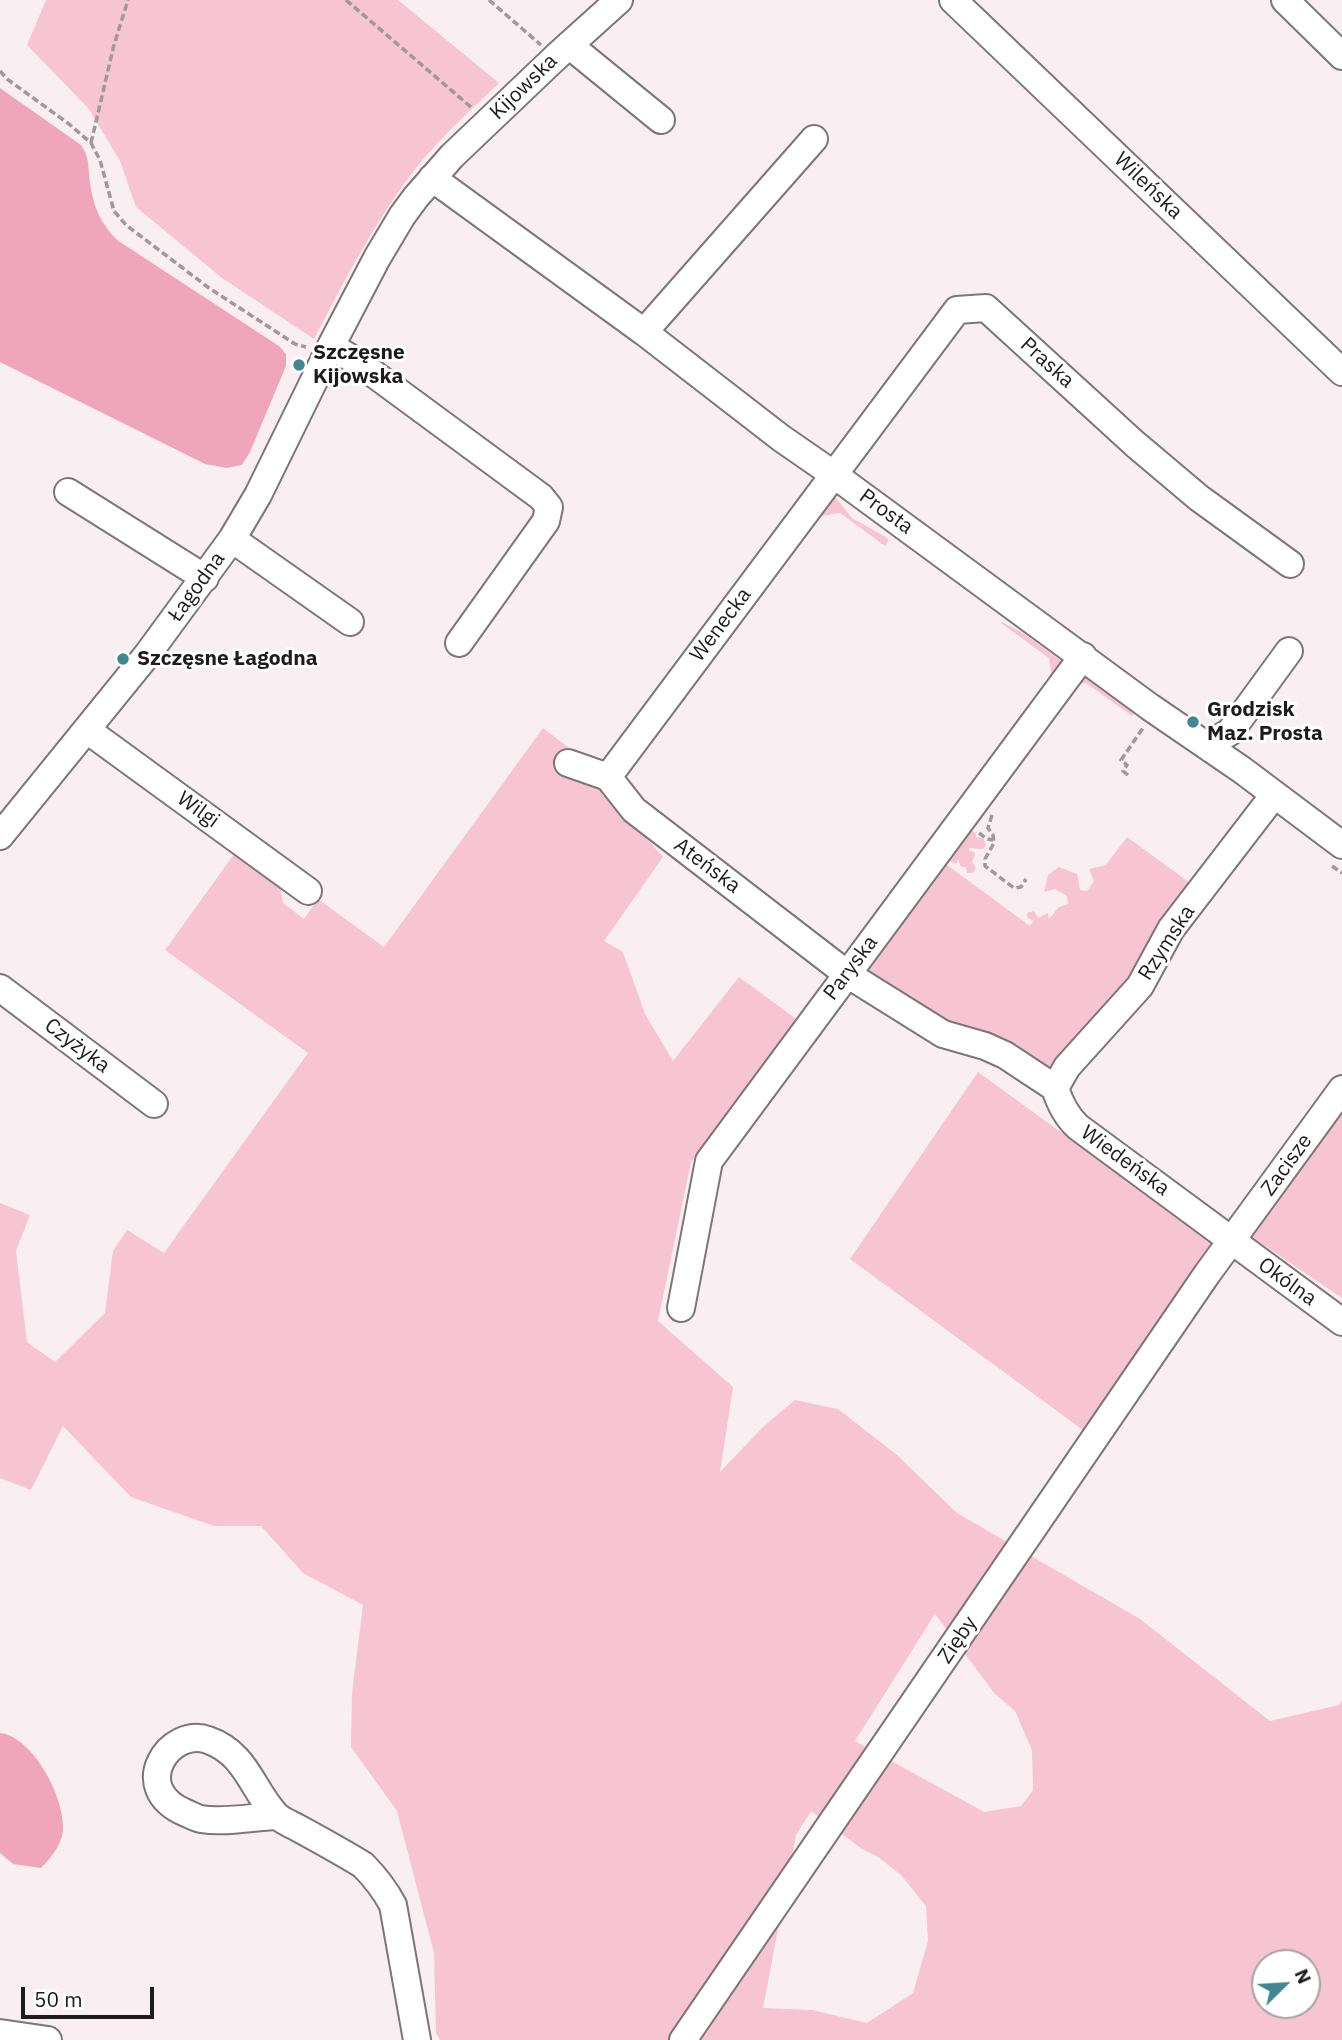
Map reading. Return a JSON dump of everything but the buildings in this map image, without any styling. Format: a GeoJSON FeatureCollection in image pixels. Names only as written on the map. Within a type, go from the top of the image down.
{"type":"FeatureCollection","features":[{"type":"Feature","properties":{"kind":"street","name":"Kijowska"},"geometry":{"type":"LineString","coordinates":[[432,178],[563,50],[619,0]]}},
{"type":"Feature","properties":{"kind":"street","name":"Wileńska"},"geometry":{"type":"LineString","coordinates":[[953,0],[1342,372]]}},
{"type":"Feature","properties":{"kind":"street"},"geometry":{"type":"LineString","coordinates":[[1285,0],[1342,55]]}},
{"type":"Feature","properties":{"kind":"street"},"geometry":{"type":"LineString","coordinates":[[563,50],[661,120]]}},
{"type":"Feature","properties":{"kind":"street"},"geometry":{"type":"LineString","coordinates":[[644,332],[814,139]]}},
{"type":"Feature","properties":{"kind":"street","name":"Prosta"},"geometry":{"type":"LineString","coordinates":[[432,178],[644,332],[781,438],[1342,845]]}},
{"type":"Feature","properties":{"kind":"street","name":"Łagodna"},"geometry":{"type":"LineString","coordinates":[[3,824],[87,730],[232,539],[258,495],[319,347],[409,206],[432,178]]}},
{"type":"Feature","properties":{"kind":"street","name":"Praska"},"geometry":{"type":"LineString","coordinates":[[833,474],[957,310],[986,308],[1199,498],[1290,564]]}},
{"type":"Feature","properties":{"kind":"street"},"geometry":{"type":"LineString","coordinates":[[319,347],[359,363],[541,497],[549,507],[546,521],[459,643]]}},
{"type":"Feature","properties":{"kind":"street","name":"Wenecka"},"geometry":{"type":"LineString","coordinates":[[608,777],[833,474]]}},
{"type":"Feature","properties":{"kind":"street"},"geometry":{"type":"LineString","coordinates":[[68,492],[205,578]]}},
{"type":"Feature","properties":{"kind":"street"},"geometry":{"type":"LineString","coordinates":[[232,539],[350,622]]}},
{"type":"Feature","properties":{"kind":"street"},"geometry":{"type":"LineString","coordinates":[[1211,749],[1218,739],[1230,732],[1290,651]]}},
{"type":"Feature","properties":{"kind":"street","name":"Paryska"},"geometry":{"type":"LineString","coordinates":[[681,1308],[709,1161],[1083,656]]}},
{"type":"Feature","properties":{"kind":"street","name":"Wilgi"},"geometry":{"type":"LineString","coordinates":[[87,730],[309,891]]}},
{"type":"Feature","properties":{"kind":"street"},"geometry":{"type":"LineString","coordinates":[[568,763],[608,777]]}},
{"type":"Feature","properties":{"kind":"street","name":"Ateńska"},"geometry":{"type":"LineString","coordinates":[[608,777],[634,810],[847,974]]}},
{"type":"Feature","properties":{"kind":"street","name":"Rzymska"},"geometry":{"type":"LineString","coordinates":[[1055,1088],[1076,1057],[1140,986],[1171,929],[1274,795]]}},
{"type":"Feature","properties":{"kind":"street","name":"Wiedeńska"},"geometry":{"type":"LineString","coordinates":[[847,974],[943,1034],[985,1046],[1005,1055],[1055,1088],[1064,1111],[1078,1127],[1233,1241]]}},
{"type":"Feature","properties":{"kind":"street","name":"Czyżyka"},"geometry":{"type":"LineString","coordinates":[[0,988],[154,1104]]}},
{"type":"Feature","properties":{"kind":"street","name":"Zacisze"},"geometry":{"type":"LineString","coordinates":[[1233,1241],[1342,1089]]}},
{"type":"Feature","properties":{"kind":"street","name":"Okólna"},"geometry":{"type":"LineString","coordinates":[[1233,1241],[1342,1322]]}},
{"type":"Feature","properties":{"kind":"street","name":"Zięby"},"geometry":{"type":"LineString","coordinates":[[683,2040],[1233,1241]]}},
{"type":"Feature","properties":{"kind":"street"},"geometry":{"type":"LineString","coordinates":[[276,1816],[363,1865],[383,1888],[393,1905],[417,2040]]}},
{"type":"Feature","properties":{"kind":"street"},"geometry":{"type":"LineString","coordinates":[[0,2033],[48,2040]]}},
{"type":"Feature","properties":{"kind":"path"},"geometry":{"type":"LineString","coordinates":[[91,144],[114,45],[128,0]]}},
{"type":"Feature","properties":{"kind":"path"},"geometry":{"type":"LineString","coordinates":[[346,0],[489,121]]}},
{"type":"Feature","properties":{"kind":"path"},"geometry":{"type":"LineString","coordinates":[[489,0],[548,52],[563,50]]}},
{"type":"Feature","properties":{"kind":"path"},"geometry":{"type":"LineString","coordinates":[[0,71],[91,144],[100,160],[114,211],[126,225],[209,288],[295,344],[319,347]]}},
{"type":"Feature","properties":{"kind":"path"},"geometry":{"type":"LineString","coordinates":[[1128,775],[1123,771],[1127,765],[1121,760],[1143,725]]}},
{"type":"Feature","properties":{"kind":"path"},"geometry":{"type":"LineString","coordinates":[[995,807],[988,828],[992,848],[984,863],[988,870],[1014,888],[1021,887],[1026,879]]}},
{"type":"Feature","properties":{"kind":"path"},"geometry":{"type":"LineString","coordinates":[[974,829],[992,840]]}},
{"type":"Feature","properties":{"kind":"shaded area"},"geometry":{"type":"Polygon","coordinates":[[[46,0],[398,0],[499,83],[436,145],[401,188],[361,251],[314,339],[222,278],[136,207],[120,161],[89,109],[27,45],[46,0]]]}},
{"type":"Feature","properties":{"kind":"shaded area"},"geometry":{"type":"Polygon","coordinates":[[[0,88],[81,145],[87,159],[96,207],[102,221],[117,240],[279,346],[286,354],[286,366],[242,465],[227,468],[205,464],[0,362],[0,88]]]}},
{"type":"Feature","properties":{"kind":"shaded area"},"geometry":{"type":"Polygon","coordinates":[[[832,493],[852,518],[889,540],[885,546],[840,513],[821,516],[815,511],[832,493]]]}},
{"type":"Feature","properties":{"kind":"shaded area"},"geometry":{"type":"Polygon","coordinates":[[[1002,622],[1023,633],[1065,664],[1052,677],[1049,658],[1002,622]]]}},
{"type":"Feature","properties":{"kind":"shaded area"},"geometry":{"type":"Polygon","coordinates":[[[1083,676],[1134,713],[1132,716],[1086,683],[1080,684],[983,816],[981,813],[1083,676]]]}},
{"type":"Feature","properties":{"kind":"shaded area"},"geometry":{"type":"Polygon","coordinates":[[[543,728],[582,758],[597,782],[663,857],[604,941],[623,952],[645,1014],[673,1061],[739,977],[799,1021],[691,1162],[658,1321],[733,1387],[720,1472],[763,1427],[795,1400],[838,1409],[897,1455],[957,1513],[1140,1619],[1270,1721],[1339,1705],[1342,1701],[1342,2040],[440,2040],[436,2033],[434,1953],[397,1811],[351,1747],[352,1693],[363,1605],[303,1573],[261,1526],[214,1526],[131,1497],[63,1426],[31,1490],[0,1478],[0,1203],[30,1215],[16,1251],[27,1342],[55,1362],[105,1313],[113,1251],[127,1230],[164,1253],[308,1053],[165,950],[235,853],[280,885],[283,903],[304,919],[318,899],[384,947],[543,728]],[[935,1614],[855,1741],[984,1812],[1021,1806],[1033,1790],[1032,1750],[1015,1711],[995,1694],[935,1614]],[[811,1811],[796,1835],[763,2008],[812,2010],[867,2023],[913,1993],[928,1941],[926,1906],[901,1875],[811,1811]]]}},
{"type":"Feature","properties":{"kind":"shaded area"},"geometry":{"type":"Polygon","coordinates":[[[974,823],[976,825],[972,831],[976,833],[976,837],[983,838],[986,845],[983,849],[969,848],[975,855],[972,862],[976,868],[973,873],[967,873],[966,867],[961,867],[958,859],[956,864],[950,861],[947,865],[1030,926],[1033,921],[1027,917],[1027,913],[1034,911],[1038,918],[1048,913],[1049,919],[1059,907],[1068,904],[1067,896],[1055,889],[1044,892],[1048,875],[1059,867],[1077,874],[1080,890],[1087,891],[1094,881],[1089,869],[1106,865],[1127,837],[1197,888],[1152,953],[1053,1075],[984,1044],[864,974],[868,959],[974,823]]]}},
{"type":"Feature","properties":{"kind":"shaded area"},"geometry":{"type":"Polygon","coordinates":[[[978,1072],[1222,1249],[1091,1436],[850,1259],[978,1072]]]}},
{"type":"Feature","properties":{"kind":"shaded area"},"geometry":{"type":"Polygon","coordinates":[[[1342,1098],[1342,1298],[1246,1233],[1342,1098]]]}},
{"type":"Feature","properties":{"kind":"shaded area"},"geometry":{"type":"Polygon","coordinates":[[[0,1733],[24,1745],[34,1756],[44,1769],[58,1799],[62,1813],[62,1838],[41,1868],[13,1864],[0,1853],[0,1733]]]}},
{"type":"Feature","properties":{"kind":"place","name":"Szczęsne Kijowska"},"geometry":{"type":"Point","coordinates":[299,365]}},
{"type":"Feature","properties":{"kind":"place","name":"Szczęsne Łagodna"},"geometry":{"type":"Point","coordinates":[123,659]}},
{"type":"Feature","properties":{"kind":"place","name":"Grodzisk Maz. Prosta"},"geometry":{"type":"Point","coordinates":[1193,722]}}]}
